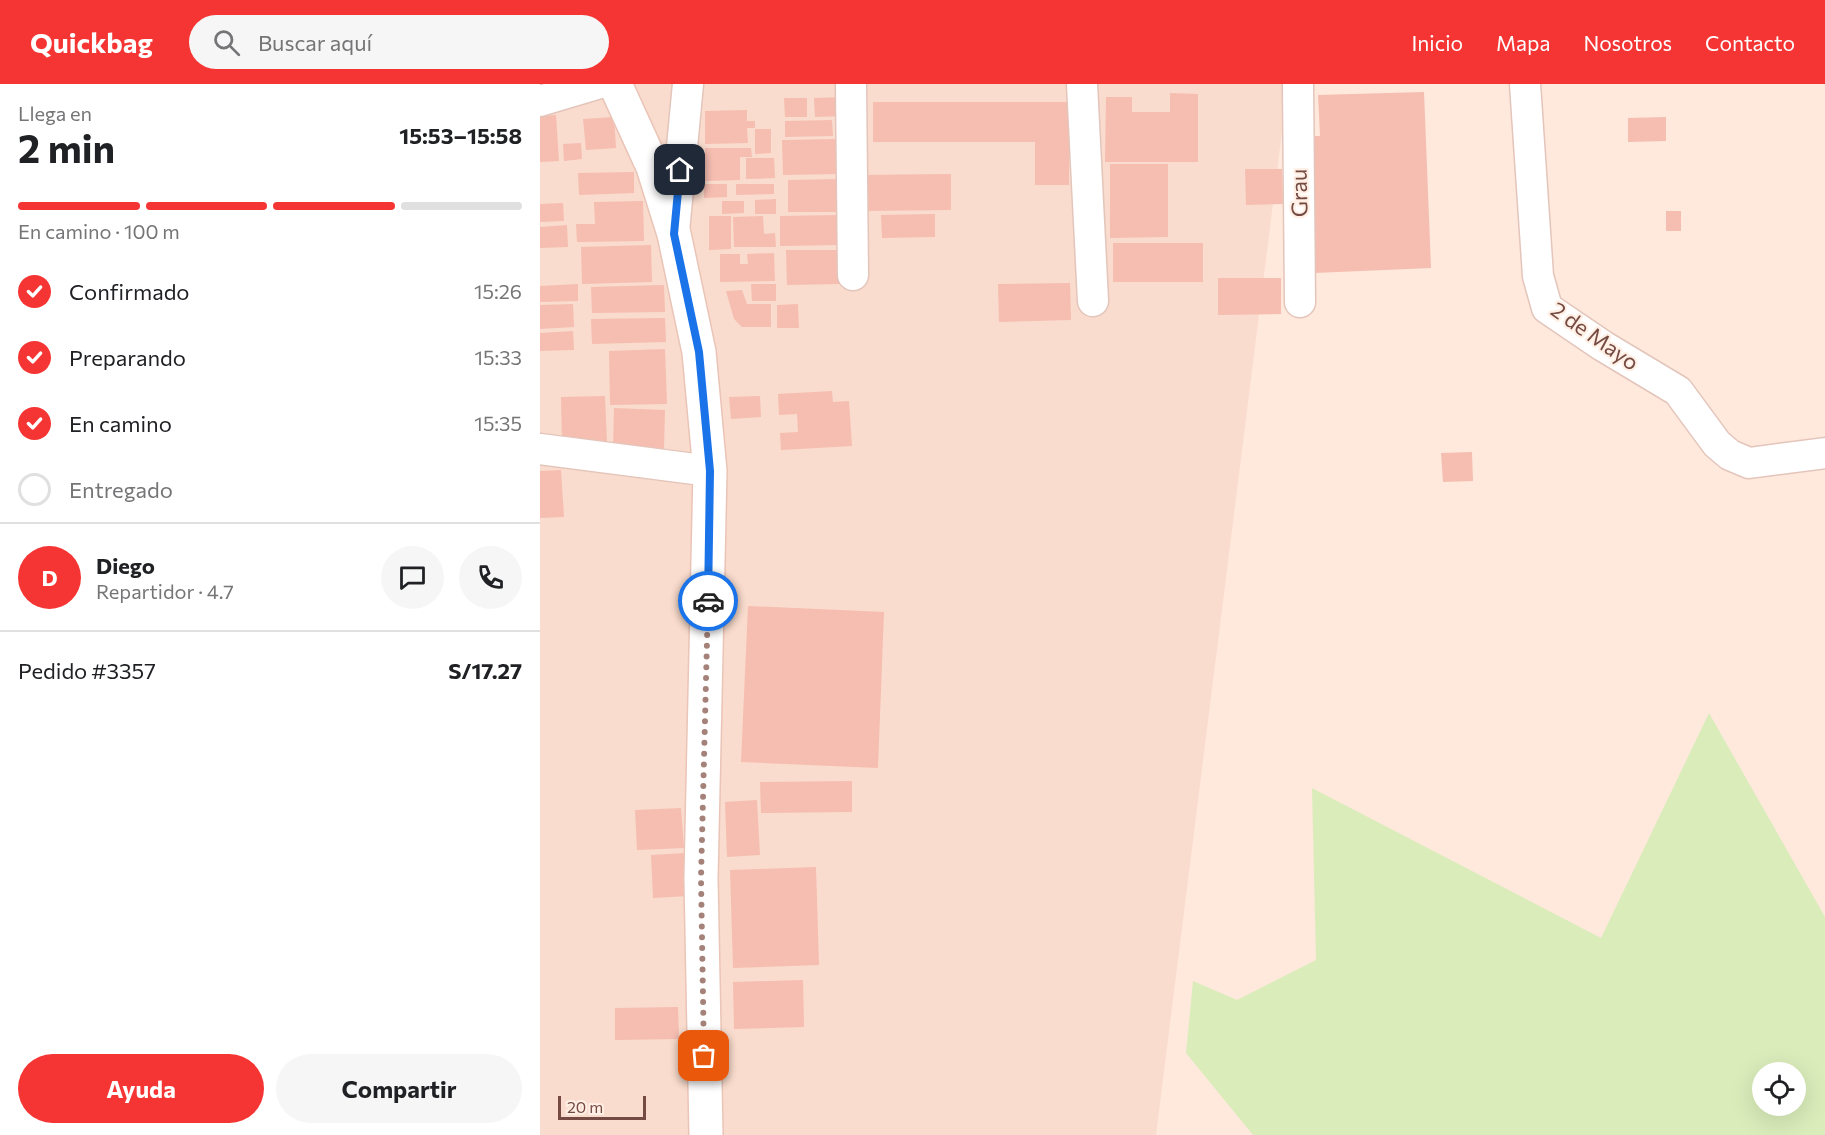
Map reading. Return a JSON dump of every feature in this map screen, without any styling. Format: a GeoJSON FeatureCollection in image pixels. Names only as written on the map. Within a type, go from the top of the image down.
{"type":"FeatureCollection","features":[{"type":"Feature","properties":{"kind":"street"},"geometry":{"type":"LineString","coordinates":[[540,101],[597,84]]}},
{"type":"Feature","properties":{"kind":"street"},"geometry":{"type":"LineString","coordinates":[[615,84],[652,167],[674,234],[699,352],[710,471],[701,878],[706,1135]]}},
{"type":"Feature","properties":{"kind":"street"},"geometry":{"type":"LineString","coordinates":[[674,234],[688,84]]}},
{"type":"Feature","properties":{"kind":"street"},"geometry":{"type":"LineString","coordinates":[[851,84],[853,275]]}},
{"type":"Feature","properties":{"kind":"street"},"geometry":{"type":"LineString","coordinates":[[1082,84],[1093,301]]}},
{"type":"Feature","properties":{"kind":"street","name":"Grau"},"geometry":{"type":"LineString","coordinates":[[1298,84],[1300,302]]}},
{"type":"Feature","properties":{"kind":"street","name":"2 de Mayo"},"geometry":{"type":"LineString","coordinates":[[1525,84],[1538,276],[1547,308],[1678,392],[1717,444],[1740,460],[1749,463],[1825,453]]}},
{"type":"Feature","properties":{"kind":"street"},"geometry":{"type":"LineString","coordinates":[[540,449],[710,471]]}},
{"type":"Feature","properties":{"kind":"shaded area"},"geometry":{"type":"Polygon","coordinates":[[[540,84],[1288,84],[1156,1135],[540,1135],[540,84]]]}},
{"type":"Feature","properties":{"kind":"green space"},"geometry":{"type":"Polygon","coordinates":[[[1709,713],[1825,917],[1825,1135],[1253,1135],[1186,1053],[1193,981],[1237,1000],[1316,960],[1312,788],[1601,938],[1709,713]]]}},
{"type":"Feature","properties":{"kind":"building"},"geometry":{"type":"Polygon","coordinates":[[[1424,92],[1431,268],[1314,273],[1309,136],[1320,136],[1318,95],[1424,92]]]}},
{"type":"Feature","properties":{"kind":"building"},"geometry":{"type":"Polygon","coordinates":[[[1170,93],[1198,94],[1198,162],[1105,162],[1106,97],[1132,97],[1132,112],[1170,112],[1170,93]]]}},
{"type":"Feature","properties":{"kind":"building"},"geometry":{"type":"Polygon","coordinates":[[[848,97],[848,116],[815,117],[814,98],[848,97]]]}},
{"type":"Feature","properties":{"kind":"building"},"geometry":{"type":"Polygon","coordinates":[[[784,98],[807,98],[807,117],[785,117],[784,98]]]}},
{"type":"Feature","properties":{"kind":"building"},"geometry":{"type":"Polygon","coordinates":[[[873,102],[1069,102],[1069,185],[1035,185],[1035,142],[873,142],[873,102]]]}},
{"type":"Feature","properties":{"kind":"building"},"geometry":{"type":"Polygon","coordinates":[[[747,110],[747,121],[755,121],[755,128],[747,128],[748,143],[705,144],[705,111],[747,110]]]}},
{"type":"Feature","properties":{"kind":"building"},"geometry":{"type":"Polygon","coordinates":[[[556,115],[559,161],[540,162],[540,116],[556,115]]]}},
{"type":"Feature","properties":{"kind":"building"},"geometry":{"type":"Polygon","coordinates":[[[614,117],[616,148],[586,150],[583,119],[614,117]]]}},
{"type":"Feature","properties":{"kind":"building"},"geometry":{"type":"Polygon","coordinates":[[[1666,117],[1666,141],[1628,142],[1628,118],[1666,117]]]}},
{"type":"Feature","properties":{"kind":"building"},"geometry":{"type":"Polygon","coordinates":[[[832,120],[833,136],[785,137],[785,121],[832,120]]]}},
{"type":"Feature","properties":{"kind":"building"},"geometry":{"type":"Polygon","coordinates":[[[755,129],[771,129],[771,153],[755,154],[755,129]]]}},
{"type":"Feature","properties":{"kind":"building"},"geometry":{"type":"Polygon","coordinates":[[[838,139],[838,174],[783,175],[782,140],[838,139]]]}},
{"type":"Feature","properties":{"kind":"building"},"geometry":{"type":"Polygon","coordinates":[[[581,143],[582,159],[564,161],[563,144],[581,143]]]}},
{"type":"Feature","properties":{"kind":"building"},"geometry":{"type":"Polygon","coordinates":[[[705,148],[751,148],[752,157],[740,157],[740,180],[705,181],[705,148]]]}},
{"type":"Feature","properties":{"kind":"building"},"geometry":{"type":"Polygon","coordinates":[[[746,158],[774,158],[775,178],[746,179],[746,158]]]}},
{"type":"Feature","properties":{"kind":"building"},"geometry":{"type":"Polygon","coordinates":[[[1110,164],[1168,164],[1168,237],[1110,238],[1110,164]]]}},
{"type":"Feature","properties":{"kind":"building"},"geometry":{"type":"Polygon","coordinates":[[[1245,169],[1282,169],[1283,204],[1246,205],[1245,169]]]}},
{"type":"Feature","properties":{"kind":"building"},"geometry":{"type":"Polygon","coordinates":[[[634,172],[634,193],[579,195],[578,173],[634,172]]]}},
{"type":"Feature","properties":{"kind":"building"},"geometry":{"type":"Polygon","coordinates":[[[951,174],[951,210],[862,211],[861,175],[951,174]]]}},
{"type":"Feature","properties":{"kind":"building"},"geometry":{"type":"Polygon","coordinates":[[[839,179],[839,212],[788,212],[788,180],[839,179]]]}},
{"type":"Feature","properties":{"kind":"building"},"geometry":{"type":"Polygon","coordinates":[[[704,184],[727,184],[727,197],[704,198],[704,184]]]}},
{"type":"Feature","properties":{"kind":"building"},"geometry":{"type":"Polygon","coordinates":[[[736,184],[774,184],[774,194],[736,195],[736,184]]]}},
{"type":"Feature","properties":{"kind":"building"},"geometry":{"type":"Polygon","coordinates":[[[776,199],[776,214],[755,214],[755,200],[776,199]]]}},
{"type":"Feature","properties":{"kind":"building"},"geometry":{"type":"Polygon","coordinates":[[[643,201],[644,241],[577,242],[576,224],[595,224],[594,202],[643,201]]]}},
{"type":"Feature","properties":{"kind":"building"},"geometry":{"type":"Polygon","coordinates":[[[722,201],[744,201],[744,213],[722,214],[722,201]]]}},
{"type":"Feature","properties":{"kind":"building"},"geometry":{"type":"Polygon","coordinates":[[[563,203],[564,221],[540,222],[540,204],[563,203]]]}},
{"type":"Feature","properties":{"kind":"building"},"geometry":{"type":"Polygon","coordinates":[[[1666,211],[1681,211],[1681,231],[1666,231],[1666,211]]]}},
{"type":"Feature","properties":{"kind":"building"},"geometry":{"type":"Polygon","coordinates":[[[935,214],[935,237],[882,238],[881,215],[935,214]]]}},
{"type":"Feature","properties":{"kind":"building"},"geometry":{"type":"Polygon","coordinates":[[[840,215],[840,245],[780,246],[780,216],[840,215]]]}},
{"type":"Feature","properties":{"kind":"building"},"geometry":{"type":"Polygon","coordinates":[[[709,216],[731,216],[731,249],[709,250],[709,216]]]}},
{"type":"Feature","properties":{"kind":"building"},"geometry":{"type":"Polygon","coordinates":[[[763,216],[764,234],[775,233],[776,247],[734,247],[733,217],[763,216]]]}},
{"type":"Feature","properties":{"kind":"building"},"geometry":{"type":"Polygon","coordinates":[[[567,225],[568,247],[540,248],[540,227],[567,225]]]}},
{"type":"Feature","properties":{"kind":"building"},"geometry":{"type":"Polygon","coordinates":[[[1113,243],[1203,243],[1203,282],[1113,282],[1113,243]]]}},
{"type":"Feature","properties":{"kind":"building"},"geometry":{"type":"Polygon","coordinates":[[[651,245],[652,282],[582,284],[581,247],[651,245]]]}},
{"type":"Feature","properties":{"kind":"building"},"geometry":{"type":"Polygon","coordinates":[[[786,250],[840,250],[840,284],[787,285],[786,250]]]}},
{"type":"Feature","properties":{"kind":"building"},"geometry":{"type":"Polygon","coordinates":[[[774,253],[775,281],[720,282],[720,254],[740,254],[740,264],[748,264],[747,254],[774,253]]]}},
{"type":"Feature","properties":{"kind":"building"},"geometry":{"type":"Polygon","coordinates":[[[1218,278],[1281,278],[1281,314],[1218,315],[1218,278]]]}},
{"type":"Feature","properties":{"kind":"building"},"geometry":{"type":"Polygon","coordinates":[[[1070,283],[1071,320],[999,322],[998,284],[1070,283]]]}},
{"type":"Feature","properties":{"kind":"building"},"geometry":{"type":"Polygon","coordinates":[[[578,284],[578,301],[540,302],[540,286],[578,284]]]}},
{"type":"Feature","properties":{"kind":"building"},"geometry":{"type":"Polygon","coordinates":[[[751,284],[776,284],[776,301],[752,301],[751,284]]]}},
{"type":"Feature","properties":{"kind":"building"},"geometry":{"type":"Polygon","coordinates":[[[664,285],[665,312],[592,313],[591,287],[664,285]]]}},
{"type":"Feature","properties":{"kind":"building"},"geometry":{"type":"Polygon","coordinates":[[[742,290],[747,304],[771,304],[771,327],[742,327],[734,319],[726,291],[742,290]]]}},
{"type":"Feature","properties":{"kind":"building"},"geometry":{"type":"Polygon","coordinates":[[[573,304],[574,327],[540,329],[540,305],[573,304]]]}},
{"type":"Feature","properties":{"kind":"building"},"geometry":{"type":"Polygon","coordinates":[[[798,304],[799,328],[777,328],[777,305],[798,304]]]}},
{"type":"Feature","properties":{"kind":"building"},"geometry":{"type":"Polygon","coordinates":[[[665,318],[666,342],[592,344],[591,319],[665,318]]]}},
{"type":"Feature","properties":{"kind":"building"},"geometry":{"type":"Polygon","coordinates":[[[573,331],[574,350],[540,351],[540,333],[573,331]]]}},
{"type":"Feature","properties":{"kind":"building"},"geometry":{"type":"Polygon","coordinates":[[[665,349],[667,404],[610,405],[609,351],[665,349]]]}},
{"type":"Feature","properties":{"kind":"building"},"geometry":{"type":"Polygon","coordinates":[[[832,391],[833,402],[849,401],[852,446],[781,450],[780,433],[798,432],[797,414],[779,415],[778,394],[832,391]]]}},
{"type":"Feature","properties":{"kind":"building"},"geometry":{"type":"Polygon","coordinates":[[[605,396],[607,442],[562,444],[561,397],[605,396]]]}},
{"type":"Feature","properties":{"kind":"building"},"geometry":{"type":"Polygon","coordinates":[[[760,396],[761,417],[731,419],[729,397],[760,396]]]}},
{"type":"Feature","properties":{"kind":"building"},"geometry":{"type":"Polygon","coordinates":[[[614,408],[665,410],[664,450],[613,449],[614,408]]]}},
{"type":"Feature","properties":{"kind":"building"},"geometry":{"type":"Polygon","coordinates":[[[1472,452],[1473,481],[1443,482],[1441,453],[1472,452]]]}},
{"type":"Feature","properties":{"kind":"building"},"geometry":{"type":"Polygon","coordinates":[[[561,470],[564,517],[540,518],[540,471],[561,470]]]}},
{"type":"Feature","properties":{"kind":"building"},"geometry":{"type":"Polygon","coordinates":[[[748,606],[884,612],[878,768],[741,762],[748,606]]]}},
{"type":"Feature","properties":{"kind":"building"},"geometry":{"type":"Polygon","coordinates":[[[852,781],[852,812],[761,813],[760,782],[852,781]]]}},
{"type":"Feature","properties":{"kind":"building"},"geometry":{"type":"Polygon","coordinates":[[[757,800],[760,855],[727,857],[725,802],[757,800]]]}},
{"type":"Feature","properties":{"kind":"building"},"geometry":{"type":"Polygon","coordinates":[[[681,808],[684,848],[637,850],[635,810],[681,808]]]}},
{"type":"Feature","properties":{"kind":"building"},"geometry":{"type":"Polygon","coordinates":[[[686,853],[688,896],[653,898],[651,855],[686,853]]]}},
{"type":"Feature","properties":{"kind":"building"},"geometry":{"type":"Polygon","coordinates":[[[816,867],[819,965],[733,968],[730,870],[816,867]]]}},
{"type":"Feature","properties":{"kind":"building"},"geometry":{"type":"Polygon","coordinates":[[[803,980],[804,1027],[734,1029],[733,982],[803,980]]]}},
{"type":"Feature","properties":{"kind":"building"},"geometry":{"type":"Polygon","coordinates":[[[678,1007],[679,1039],[615,1040],[615,1008],[678,1007]]]}},
{"type":"Feature","properties":{"kind":"way so far"},"geometry":{"type":"LineString","coordinates":[[704,1056],[701,878],[708,601]]}},
{"type":"Feature","properties":{"kind":"route"},"geometry":{"type":"LineString","coordinates":[[680,170],[674,234],[699,352],[710,471],[708,601]]}}]}
